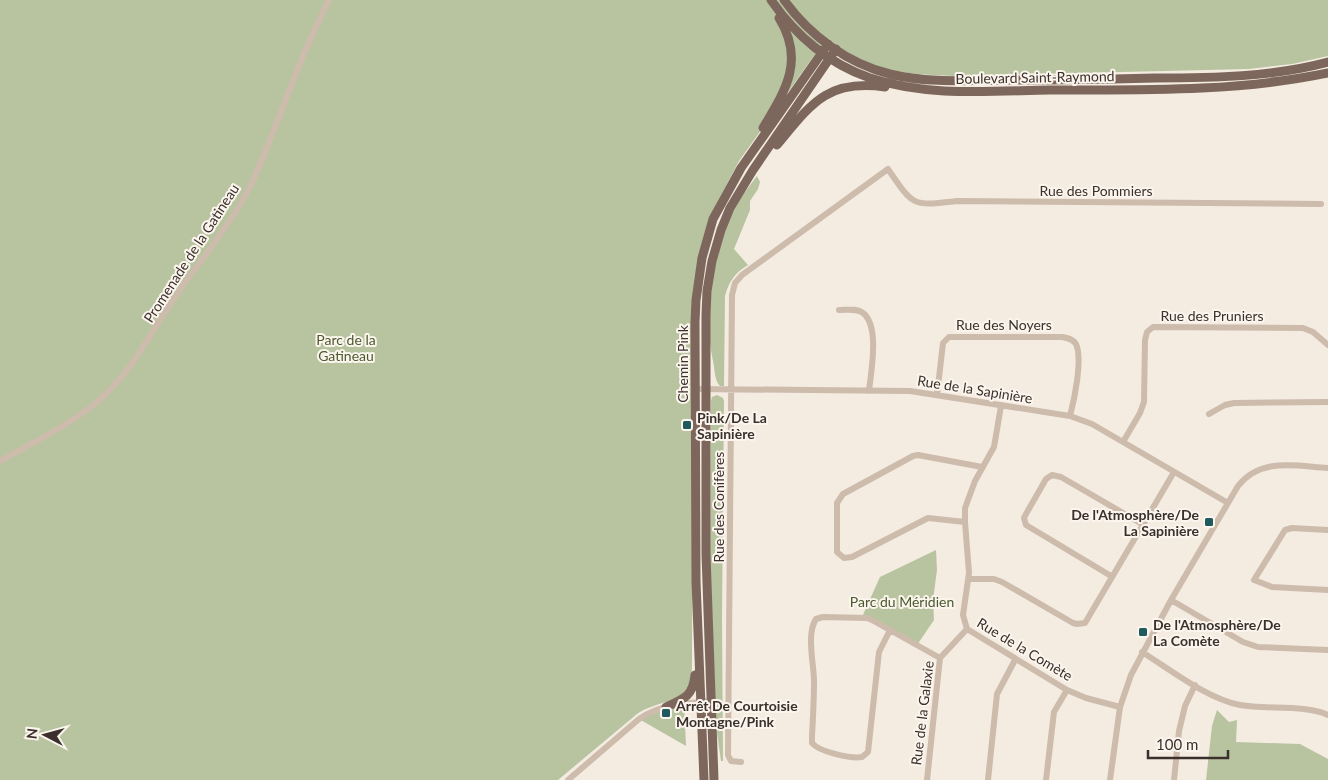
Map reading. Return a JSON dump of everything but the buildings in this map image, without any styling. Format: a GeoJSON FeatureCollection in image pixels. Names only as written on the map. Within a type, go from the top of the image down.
{"type":"FeatureCollection","features":[{"type":"Feature","properties":{"kind":"main road","name":"Boulevard Saint-Raymond"},"geometry":{"type":"LineString","coordinates":[[770,0],[796,31],[826,55],[851,70],[896,85],[927,90],[1223,88],[1328,73]]}},
{"type":"Feature","properties":{"kind":"main road"},"geometry":{"type":"LineString","coordinates":[[741,168],[785,92],[792,66],[792,53],[788,33],[770,0]]}},
{"type":"Feature","properties":{"kind":"main road","name":"Boulevard Saint-Raymond"},"geometry":{"type":"LineString","coordinates":[[784,0],[798,18],[832,47],[859,63],[890,74],[932,79],[1225,77],[1294,70],[1328,62]]}},
{"type":"Feature","properties":{"kind":"main road","name":"Chemin Pink"},"geometry":{"type":"LineString","coordinates":[[704,780],[696,582],[696,300],[702,258],[713,219],[741,168],[832,47]]}},
{"type":"Feature","properties":{"kind":"main road","name":"Chemin Pink"},"geometry":{"type":"LineString","coordinates":[[714,780],[710,701],[706,527],[706,301],[712,261],[730,208],[826,55]]}},
{"type":"Feature","properties":{"kind":"main road"},"geometry":{"type":"LineString","coordinates":[[753,170],[814,103],[832,91],[860,85],[927,90]]}},
{"type":"Feature","properties":{"kind":"main road"},"geometry":{"type":"LineString","coordinates":[[666,707],[689,694],[695,682],[696,582]]}},
{"type":"Feature","properties":{"kind":"street","name":"Promenade de la Gatineau"},"geometry":{"type":"LineString","coordinates":[[0,461],[55,430],[96,403],[123,378],[172,300],[239,206],[255,175],[314,29],[329,0]]}},
{"type":"Feature","properties":{"kind":"street","name":"Rue des Pommiers"},"geometry":{"type":"LineString","coordinates":[[888,169],[909,198],[923,204],[957,201],[1321,204]]}},
{"type":"Feature","properties":{"kind":"street","name":"Rue des Conifères"},"geometry":{"type":"LineString","coordinates":[[741,762],[731,761],[728,755],[732,295],[738,279],[888,169]]}},
{"type":"Feature","properties":{"kind":"street"},"geometry":{"type":"LineString","coordinates":[[839,310],[865,314],[871,330],[874,342],[869,391]]}},
{"type":"Feature","properties":{"kind":"street","name":"Rue des Pruniers"},"geometry":{"type":"LineString","coordinates":[[1123,442],[1140,413],[1144,402],[1144,340],[1147,332],[1153,327],[1303,328],[1313,332],[1328,345]]}},
{"type":"Feature","properties":{"kind":"street","name":"Rue des Noyers"},"geometry":{"type":"LineString","coordinates":[[937,395],[942,343],[949,336],[1062,337],[1073,340],[1077,347],[1076,392],[1070,416]]}},
{"type":"Feature","properties":{"kind":"street","name":"Rue de la Sapinière"},"geometry":{"type":"LineString","coordinates":[[696,389],[910,391],[1070,416],[1092,424],[1228,503]]}},
{"type":"Feature","properties":{"kind":"street"},"geometry":{"type":"LineString","coordinates":[[1209,414],[1225,405],[1234,403],[1328,402]]}},
{"type":"Feature","properties":{"kind":"street","name":"Rue de la Comète"},"geometry":{"type":"LineString","coordinates":[[1001,406],[995,442],[969,493],[965,508],[968,578],[963,609],[967,629],[1067,690],[1086,698],[1120,707]]}},
{"type":"Feature","properties":{"kind":"street"},"geometry":{"type":"LineString","coordinates":[[965,522],[928,518],[852,557],[844,558],[837,552],[837,503],[843,494],[913,456],[918,455],[982,466]]}},
{"type":"Feature","properties":{"kind":"street"},"geometry":{"type":"LineString","coordinates":[[1110,780],[1120,707],[1131,675],[1171,600],[1242,480],[1262,467],[1328,468]]}},
{"type":"Feature","properties":{"kind":"street"},"geometry":{"type":"LineString","coordinates":[[968,578],[994,579],[1002,582],[1077,624],[1081,624],[1087,620],[1111,576],[1174,472]]}},
{"type":"Feature","properties":{"kind":"street"},"geometry":{"type":"LineString","coordinates":[[1111,576],[1026,525],[1024,518],[1046,479],[1052,475],[1061,477],[1142,524]]}},
{"type":"Feature","properties":{"kind":"street"},"geometry":{"type":"LineString","coordinates":[[1328,530],[1292,528],[1285,530],[1254,580],[1272,587],[1328,590]]}},
{"type":"Feature","properties":{"kind":"street"},"geometry":{"type":"LineString","coordinates":[[1171,600],[1251,645],[1258,647],[1328,650]]}},
{"type":"Feature","properties":{"kind":"street"},"geometry":{"type":"LineString","coordinates":[[890,630],[879,652],[868,752],[858,758],[818,748],[812,743],[813,623],[816,619],[823,617],[862,617],[872,620],[890,630],[940,658]]}},
{"type":"Feature","properties":{"kind":"street","name":"Rue de la Galaxie"},"geometry":{"type":"LineString","coordinates":[[927,780],[940,658],[967,629]]}},
{"type":"Feature","properties":{"kind":"street"},"geometry":{"type":"LineString","coordinates":[[1142,652],[1194,685],[1215,696],[1238,704],[1254,707],[1316,710],[1328,715]]}},
{"type":"Feature","properties":{"kind":"street"},"geometry":{"type":"LineString","coordinates":[[988,780],[997,694],[1015,660]]}},
{"type":"Feature","properties":{"kind":"street"},"geometry":{"type":"LineString","coordinates":[[1174,780],[1179,731],[1185,706],[1194,685]]}},
{"type":"Feature","properties":{"kind":"street"},"geometry":{"type":"LineString","coordinates":[[1046,780],[1054,712],[1067,690]]}},
{"type":"Feature","properties":{"kind":"street"},"geometry":{"type":"LineString","coordinates":[[568,780],[649,712],[666,707],[710,701]]}},
{"type":"Feature","properties":{"kind":"green space","name":"Parc de la Gatineau"},"geometry":{"type":"Polygon","coordinates":[[[0,0],[1328,0],[1328,56],[1292,64],[1249,69],[955,76],[921,74],[888,69],[862,60],[826,39],[739,161],[713,210],[693,323],[692,666],[687,688],[674,699],[637,714],[558,780],[0,780],[0,0]]]}},
{"type":"Feature","properties":{"kind":"green space"},"geometry":{"type":"Polygon","coordinates":[[[757,176],[760,182],[758,189],[750,201],[750,210],[734,249],[748,265],[733,278],[725,296],[724,386],[720,386],[715,374],[710,343],[709,306],[711,286],[719,249],[732,214],[740,199],[757,176]]]}},
{"type":"Feature","properties":{"kind":"green space"},"geometry":{"type":"Polygon","coordinates":[[[717,395],[723,398],[724,401],[723,761],[721,761],[716,726],[710,556],[711,401],[712,397],[717,395]]]}},
{"type":"Feature","properties":{"kind":"green space","name":"Parc du Méridien"},"geometry":{"type":"Polygon","coordinates":[[[936,550],[937,570],[933,600],[934,620],[917,645],[862,617],[880,577],[936,550]]]}},
{"type":"Feature","properties":{"kind":"green space"},"geometry":{"type":"Polygon","coordinates":[[[684,703],[686,746],[639,719],[684,703]]]}},
{"type":"Feature","properties":{"kind":"green space"},"geometry":{"type":"Polygon","coordinates":[[[1217,710],[1229,722],[1237,720],[1236,742],[1300,744],[1328,759],[1328,780],[1206,780],[1212,726],[1217,710]]]}},
{"type":"Feature","properties":{"kind":"place","name":"Pink/De La Sapinière"},"geometry":{"type":"Point","coordinates":[687,425]}},
{"type":"Feature","properties":{"kind":"place","name":"De l'Atmosphère/De La Sapinière"},"geometry":{"type":"Point","coordinates":[1209,522]}},
{"type":"Feature","properties":{"kind":"place","name":"De l'Atmosphère/De La Comète"},"geometry":{"type":"Point","coordinates":[1143,632]}},
{"type":"Feature","properties":{"kind":"place","name":"Arrêt De Courtoisie Montagne/Pink"},"geometry":{"type":"Point","coordinates":[666,713]}}]}
